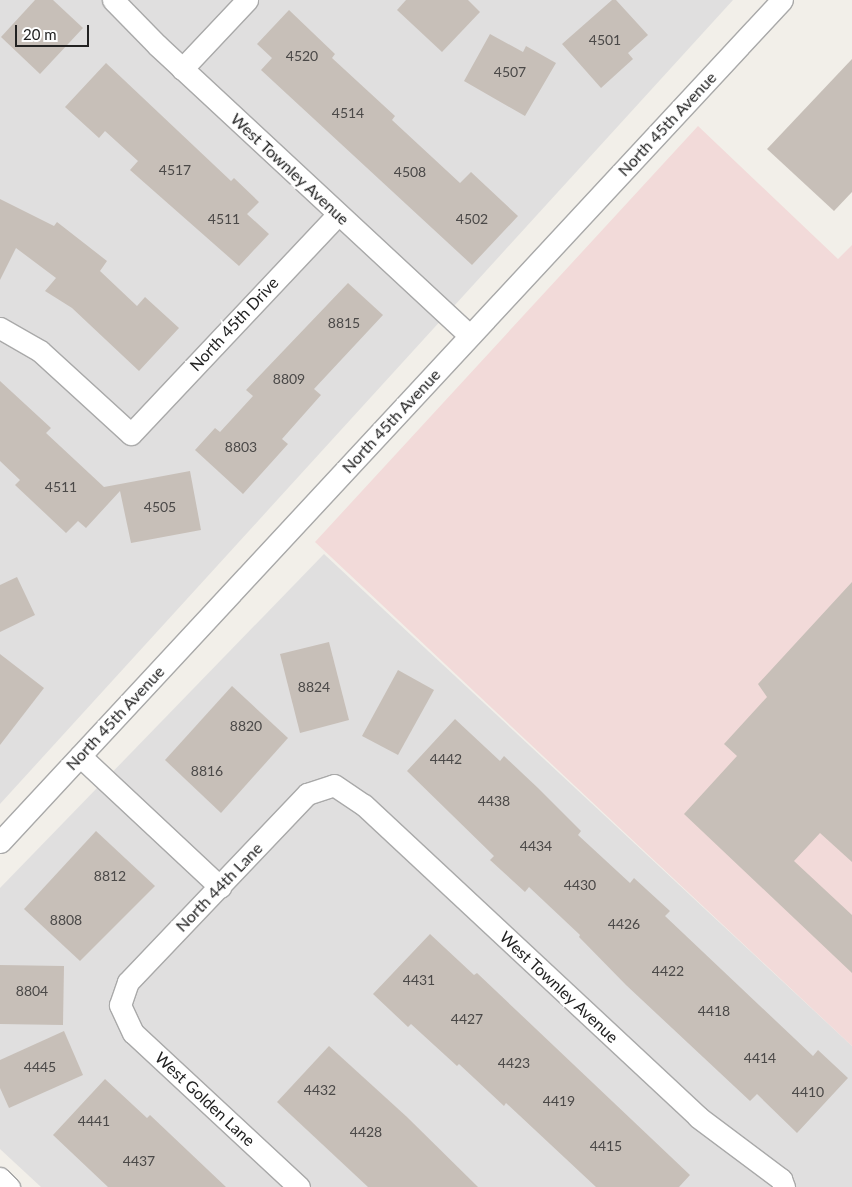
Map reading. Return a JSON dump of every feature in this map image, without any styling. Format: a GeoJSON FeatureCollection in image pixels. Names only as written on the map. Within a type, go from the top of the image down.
{"type":"FeatureCollection","features":[{"type":"Feature","properties":{"kind":"street","name":"West Townley Avenue"},"geometry":{"type":"LineString","coordinates":[[113,0],[182,69],[470,336]]}},
{"type":"Feature","properties":{"kind":"street"},"geometry":{"type":"LineString","coordinates":[[182,69],[246,0]]}},
{"type":"Feature","properties":{"kind":"street","name":"North 45th Avenue"},"geometry":{"type":"LineString","coordinates":[[0,842],[782,0]]}},
{"type":"Feature","properties":{"kind":"street","name":"North 45th Drive"},"geometry":{"type":"LineString","coordinates":[[0,328],[40,351],[131,434],[338,214]]}},
{"type":"Feature","properties":{"kind":"street"},"geometry":{"type":"LineString","coordinates":[[80,756],[220,887]]}},
{"type":"Feature","properties":{"kind":"street","name":"West Townley Avenue"},"geometry":{"type":"LineString","coordinates":[[334,785],[364,805],[698,1118],[781,1179],[784,1187]]}},
{"type":"Feature","properties":{"kind":"street","name":"North 44th Lane"},"geometry":{"type":"LineString","coordinates":[[120,1004],[128,982],[307,794],[334,785]]}},
{"type":"Feature","properties":{"kind":"street","name":"West Golden Lane"},"geometry":{"type":"LineString","coordinates":[[120,1004],[133,1033],[299,1187]]}},
{"type":"Feature","properties":{"kind":"street"},"geometry":{"type":"LineString","coordinates":[[0,1178],[9,1187]]}},
{"type":"Feature","properties":{"kind":"shaded area"},"geometry":{"type":"Polygon","coordinates":[[[0,0],[733,0],[0,804],[0,0]]]}},
{"type":"Feature","properties":{"kind":"shaded area"},"geometry":{"type":"Polygon","coordinates":[[[698,126],[838,259],[852,245],[852,1046],[315,542],[698,126]]]}},
{"type":"Feature","properties":{"kind":"shaded area"},"geometry":{"type":"Polygon","coordinates":[[[324,554],[852,1046],[852,1187],[41,1187],[0,1149],[0,888],[324,554]]]}},
{"type":"Feature","properties":{"kind":"building"},"geometry":{"type":"Polygon","coordinates":[[[35,0],[53,0],[83,28],[40,74],[1,37],[35,0]]]}},
{"type":"Feature","properties":{"kind":"building"},"geometry":{"type":"Polygon","coordinates":[[[406,0],[468,0],[480,12],[442,52],[397,10],[406,0]]]}},
{"type":"Feature","properties":{"kind":"building"},"geometry":{"type":"Polygon","coordinates":[[[612,0],[616,0],[648,35],[628,53],[633,59],[601,88],[562,44],[612,0]]]}},
{"type":"Feature","properties":{"kind":"building"},"geometry":{"type":"Polygon","coordinates":[[[289,10],[335,54],[332,58],[395,116],[392,120],[460,183],[471,172],[518,216],[472,265],[261,70],[272,58],[257,44],[289,10]]]}},
{"type":"Feature","properties":{"kind":"building"},"geometry":{"type":"Polygon","coordinates":[[[490,34],[523,52],[526,46],[556,63],[525,116],[464,81],[490,34]]]}},
{"type":"Feature","properties":{"kind":"building"},"geometry":{"type":"Polygon","coordinates":[[[852,59],[852,192],[834,211],[767,149],[852,59]]]}},
{"type":"Feature","properties":{"kind":"building"},"geometry":{"type":"Polygon","coordinates":[[[106,63],[231,181],[234,178],[259,202],[247,214],[269,234],[239,266],[130,170],[138,161],[105,131],[99,138],[65,107],[106,63]]]}},
{"type":"Feature","properties":{"kind":"building"},"geometry":{"type":"Polygon","coordinates":[[[0,199],[54,226],[57,222],[107,261],[100,271],[137,306],[145,297],[179,328],[139,371],[72,308],[45,291],[56,278],[16,248],[0,280],[0,199]]]}},
{"type":"Feature","properties":{"kind":"building"},"geometry":{"type":"Polygon","coordinates":[[[348,283],[383,315],[314,389],[321,395],[282,439],[288,444],[243,494],[195,450],[215,428],[220,432],[253,396],[246,390],[348,283]]]}},
{"type":"Feature","properties":{"kind":"building"},"geometry":{"type":"Polygon","coordinates":[[[0,381],[51,428],[46,433],[104,487],[190,471],[201,530],[131,543],[120,491],[86,528],[78,521],[66,533],[15,485],[20,480],[0,461],[0,381]]]}},
{"type":"Feature","properties":{"kind":"building"},"geometry":{"type":"Polygon","coordinates":[[[17,577],[35,615],[0,632],[0,585],[17,577]]]}},
{"type":"Feature","properties":{"kind":"building"},"geometry":{"type":"Polygon","coordinates":[[[852,582],[852,862],[820,833],[794,861],[852,915],[852,973],[684,814],[737,756],[724,744],[767,697],[758,684],[852,582]]]}},
{"type":"Feature","properties":{"kind":"building"},"geometry":{"type":"Polygon","coordinates":[[[329,642],[349,720],[300,733],[280,654],[329,642]]]}},
{"type":"Feature","properties":{"kind":"building"},"geometry":{"type":"Polygon","coordinates":[[[0,654],[44,688],[0,745],[0,654]]]}},
{"type":"Feature","properties":{"kind":"building"},"geometry":{"type":"Polygon","coordinates":[[[398,670],[434,690],[398,755],[362,736],[398,670]]]}},
{"type":"Feature","properties":{"kind":"building"},"geometry":{"type":"Polygon","coordinates":[[[232,686],[288,738],[221,813],[165,760],[232,686]]]}},
{"type":"Feature","properties":{"kind":"building"},"geometry":{"type":"Polygon","coordinates":[[[455,719],[500,761],[504,756],[581,831],[578,835],[630,883],[634,878],[670,911],[665,916],[813,1056],[818,1050],[848,1078],[797,1133],[757,1094],[750,1101],[626,985],[579,937],[580,935],[529,887],[525,892],[490,860],[494,856],[407,771],[455,719]]]}},
{"type":"Feature","properties":{"kind":"building"},"geometry":{"type":"Polygon","coordinates":[[[96,831],[155,886],[80,961],[24,909],[96,831]]]}},
{"type":"Feature","properties":{"kind":"building"},"geometry":{"type":"Polygon","coordinates":[[[430,934],[474,975],[477,973],[690,1175],[679,1187],[596,1187],[506,1103],[504,1106],[459,1064],[457,1066],[411,1024],[408,1027],[373,994],[430,934]]]}},
{"type":"Feature","properties":{"kind":"building"},"geometry":{"type":"Polygon","coordinates":[[[0,965],[64,966],[63,1025],[0,1024],[0,965]]]}},
{"type":"Feature","properties":{"kind":"building"},"geometry":{"type":"Polygon","coordinates":[[[64,1031],[83,1075],[9,1108],[0,1088],[0,1060],[64,1031]]]}},
{"type":"Feature","properties":{"kind":"building"},"geometry":{"type":"Polygon","coordinates":[[[329,1046],[407,1117],[478,1187],[368,1187],[277,1102],[329,1046]]]}},
{"type":"Feature","properties":{"kind":"building"},"geometry":{"type":"Polygon","coordinates":[[[105,1079],[147,1118],[150,1115],[226,1187],[108,1187],[53,1135],[105,1079]]]}}]}
